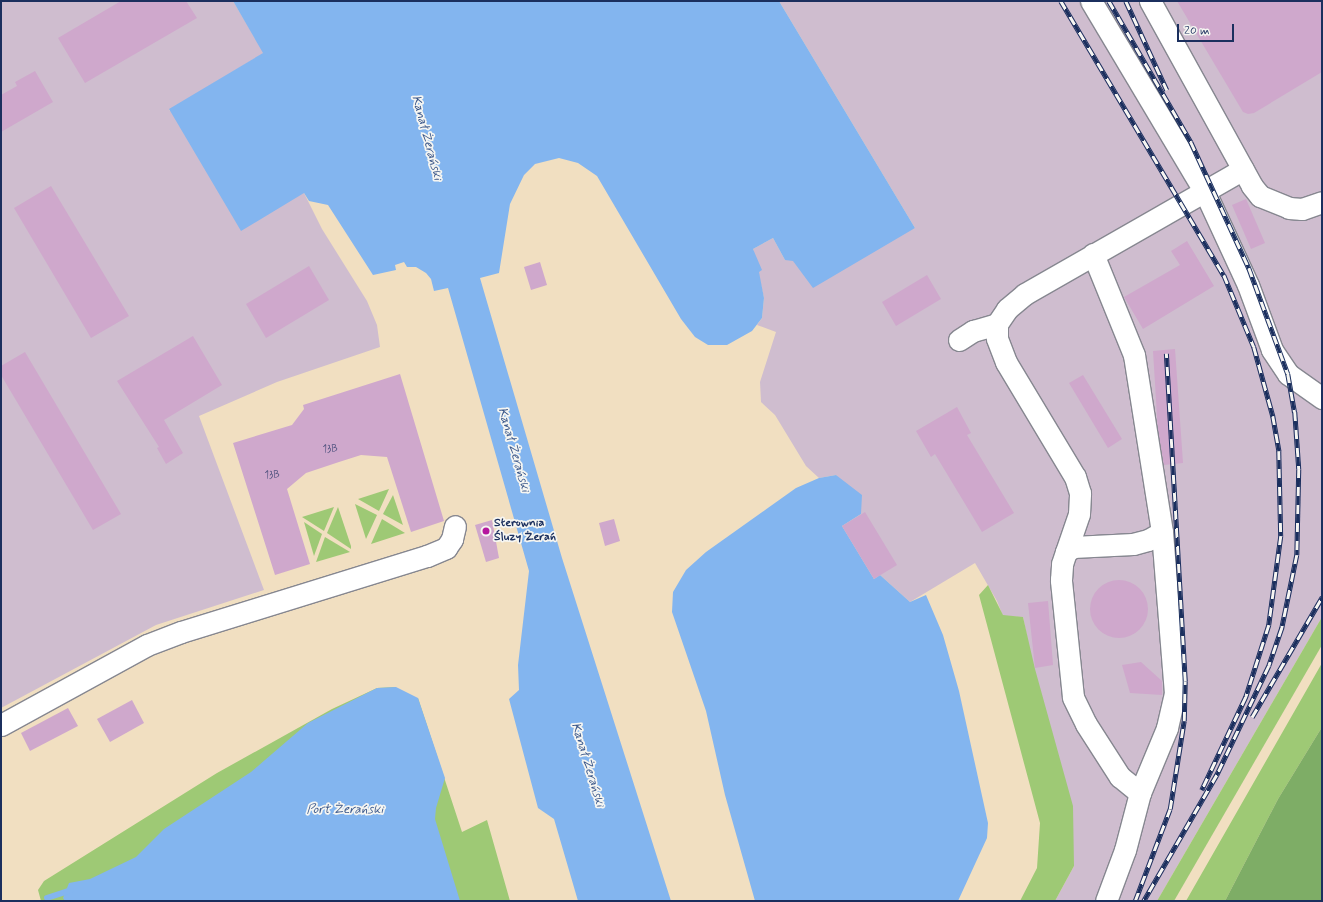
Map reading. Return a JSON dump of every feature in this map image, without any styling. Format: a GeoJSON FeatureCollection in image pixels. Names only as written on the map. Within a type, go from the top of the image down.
{"type":"FeatureCollection","features":[{"type":"Feature","properties":{"kind":"lane"},"geometry":{"type":"LineString","coordinates":[[1091,1],[1205,192],[1248,285],[1272,350],[1288,374],[1322,398]]}},
{"type":"Feature","properties":{"kind":"lane"},"geometry":{"type":"LineString","coordinates":[[1150,1],[1243,169],[1260,196],[1289,208],[1302,209],[1322,202]]}},
{"type":"Feature","properties":{"kind":"lane"},"geometry":{"type":"LineString","coordinates":[[1140,793],[1120,777],[1086,724],[1073,697],[1061,580],[1062,564],[1079,514],[1080,493],[1076,477],[1006,362],[997,338],[998,324],[1006,309],[1025,294],[1243,169]]}},
{"type":"Feature","properties":{"kind":"lane"},"geometry":{"type":"LineString","coordinates":[[1093,254],[1134,355],[1162,532],[1175,693],[1167,728],[1140,793],[1124,850],[1106,901]]}},
{"type":"Feature","properties":{"kind":"lane"},"geometry":{"type":"LineString","coordinates":[[959,340],[973,331],[998,324]]}},
{"type":"Feature","properties":{"kind":"lane"},"geometry":{"type":"LineString","coordinates":[[1,725],[147,645],[181,632],[440,551],[446,548],[452,539],[455,526]]}},
{"type":"Feature","properties":{"kind":"lane"},"geometry":{"type":"LineString","coordinates":[[1066,552],[1073,547],[1133,544],[1148,540],[1162,532]]}},
{"type":"Feature","properties":{"kind":"shaded area"},"geometry":{"type":"Polygon","coordinates":[[[1,1],[233,1],[264,53],[169,110],[304,193],[322,229],[367,301],[377,325],[380,347],[277,382],[199,416],[264,590],[156,625],[1,708],[1,1]]]}},
{"type":"Feature","properties":{"kind":"shaded area"},"geometry":{"type":"Polygon","coordinates":[[[779,1],[1322,1],[1322,617],[1157,901],[1055,901],[1074,866],[1023,617],[1003,616],[997,601],[975,563],[910,602],[880,575],[874,579],[842,526],[861,514],[836,475],[819,478],[806,466],[775,415],[761,402],[760,382],[776,332],[757,325],[762,318],[764,298],[753,249],[773,238],[785,260],[915,228],[779,1]]]}},
{"type":"Feature","properties":{"kind":"green space"},"geometry":{"type":"Polygon","coordinates":[[[389,489],[379,511],[358,499],[389,489]]]}},
{"type":"Feature","properties":{"kind":"green space"},"geometry":{"type":"Polygon","coordinates":[[[393,495],[403,525],[383,514],[393,495]]]}},
{"type":"Feature","properties":{"kind":"green space"},"geometry":{"type":"Polygon","coordinates":[[[355,504],[377,515],[366,539],[355,504]]]}},
{"type":"Feature","properties":{"kind":"green space"},"geometry":{"type":"Polygon","coordinates":[[[334,507],[324,531],[302,517],[334,507]]]}},
{"type":"Feature","properties":{"kind":"green space"},"geometry":{"type":"Polygon","coordinates":[[[338,507],[351,546],[351,549],[327,533],[338,507]]]}},
{"type":"Feature","properties":{"kind":"green space"},"geometry":{"type":"Polygon","coordinates":[[[382,519],[405,533],[371,544],[382,519]]]}},
{"type":"Feature","properties":{"kind":"green space"},"geometry":{"type":"Polygon","coordinates":[[[304,522],[322,534],[314,556],[304,522]]]}},
{"type":"Feature","properties":{"kind":"green space"},"geometry":{"type":"Polygon","coordinates":[[[325,537],[350,552],[316,562],[325,537]]]}},
{"type":"Feature","properties":{"kind":"green space"},"geometry":{"type":"Polygon","coordinates":[[[988,585],[1003,615],[1023,617],[1035,669],[1073,806],[1074,866],[1055,901],[1020,901],[1037,868],[1040,823],[979,595],[988,585]]]}},
{"type":"Feature","properties":{"kind":"green space"},"geometry":{"type":"Polygon","coordinates":[[[1322,617],[1322,645],[1174,901],[1157,901],[1322,617]]]}},
{"type":"Feature","properties":{"kind":"green space"},"geometry":{"type":"Polygon","coordinates":[[[1322,663],[1322,727],[1278,799],[1225,901],[1186,901],[1322,663]]]}},
{"type":"Feature","properties":{"kind":"green space"},"geometry":{"type":"Polygon","coordinates":[[[396,687],[334,718],[233,901],[41,901],[38,890],[44,881],[217,773],[332,709],[377,688],[396,687]]]}},
{"type":"Feature","properties":{"kind":"green space"},"geometry":{"type":"Polygon","coordinates":[[[418,698],[462,832],[487,820],[510,901],[387,901],[418,698]]]}},
{"type":"Feature","properties":{"kind":"green space"},"geometry":{"type":"Polygon","coordinates":[[[1322,727],[1322,901],[1225,901],[1278,799],[1322,727]]]}},
{"type":"Feature","properties":{"kind":"water","name":"Kanał Żerański"},"geometry":{"type":"Polygon","coordinates":[[[233,1],[779,1],[915,228],[813,288],[793,261],[785,260],[773,238],[753,249],[762,270],[759,272],[764,298],[762,318],[752,331],[727,345],[708,345],[695,337],[681,319],[597,176],[578,163],[559,158],[535,164],[524,175],[510,204],[499,273],[480,278],[562,558],[671,901],[578,901],[554,819],[538,808],[509,699],[519,690],[518,665],[529,571],[448,288],[434,291],[431,279],[426,273],[416,267],[407,267],[404,262],[395,265],[396,270],[373,275],[328,205],[309,201],[304,193],[241,231],[169,109],[263,53],[233,1]]]}},
{"type":"Feature","properties":{"kind":"water"},"geometry":{"type":"Polygon","coordinates":[[[836,475],[862,495],[861,514],[842,526],[874,579],[880,575],[910,602],[926,595],[943,635],[959,691],[988,823],[987,838],[958,901],[755,901],[725,795],[706,711],[672,612],[673,592],[686,570],[706,552],[796,488],[819,478],[836,475]]]}},
{"type":"Feature","properties":{"kind":"water","name":"Port Żerański"},"geometry":{"type":"Polygon","coordinates":[[[396,687],[418,698],[445,778],[436,808],[435,819],[460,901],[65,901],[63,898],[69,883],[90,879],[136,857],[164,829],[251,772],[308,723],[377,688],[396,687]]]}},
{"type":"Feature","properties":{"kind":"building"},"geometry":{"type":"Polygon","coordinates":[[[121,1],[186,1],[197,18],[85,83],[58,38],[121,1]]]}},
{"type":"Feature","properties":{"kind":"building"},"geometry":{"type":"Polygon","coordinates":[[[1177,1],[1322,1],[1322,72],[1254,113],[1248,114],[1243,112],[1177,1]]]}},
{"type":"Feature","properties":{"kind":"building"},"geometry":{"type":"Polygon","coordinates":[[[35,71],[53,102],[1,132],[1,95],[17,86],[15,82],[35,71]]]}},
{"type":"Feature","properties":{"kind":"building"},"geometry":{"type":"Polygon","coordinates":[[[51,186],[129,316],[91,338],[14,208],[51,186]]]}},
{"type":"Feature","properties":{"kind":"building"},"geometry":{"type":"Polygon","coordinates":[[[1246,199],[1265,243],[1251,249],[1232,205],[1246,199]]]}},
{"type":"Feature","properties":{"kind":"building"},"geometry":{"type":"Polygon","coordinates":[[[1187,241],[1214,286],[1143,329],[1124,297],[1180,265],[1171,251],[1187,241]]]}},
{"type":"Feature","properties":{"kind":"building"},"geometry":{"type":"Polygon","coordinates":[[[540,262],[547,285],[531,290],[524,267],[540,262]]]}},
{"type":"Feature","properties":{"kind":"building"},"geometry":{"type":"Polygon","coordinates":[[[309,266],[329,300],[266,338],[246,304],[309,266]]]}},
{"type":"Feature","properties":{"kind":"building"},"geometry":{"type":"Polygon","coordinates":[[[927,275],[941,299],[896,326],[882,302],[927,275]]]}},
{"type":"Feature","properties":{"kind":"building"},"geometry":{"type":"Polygon","coordinates":[[[193,336],[222,385],[164,420],[183,453],[166,464],[157,448],[159,447],[117,381],[193,336]]]}},
{"type":"Feature","properties":{"kind":"building"},"geometry":{"type":"Polygon","coordinates":[[[1175,349],[1183,463],[1164,465],[1158,432],[1153,351],[1175,349]]]}},
{"type":"Feature","properties":{"kind":"building"},"geometry":{"type":"Polygon","coordinates":[[[25,352],[121,514],[93,530],[1,375],[1,366],[25,352]]]}},
{"type":"Feature","properties":{"kind":"building"},"geometry":{"type":"Polygon","coordinates":[[[400,374],[444,521],[411,532],[387,457],[361,455],[339,462],[306,473],[287,489],[310,564],[275,575],[233,443],[292,425],[304,409],[303,405],[400,374]]]}},
{"type":"Feature","properties":{"kind":"building"},"geometry":{"type":"Polygon","coordinates":[[[1083,375],[1122,439],[1108,448],[1069,383],[1083,375]]]}},
{"type":"Feature","properties":{"kind":"building"},"geometry":{"type":"Polygon","coordinates":[[[957,407],[971,433],[967,435],[1014,513],[982,532],[935,454],[931,457],[916,431],[957,407]]]}},
{"type":"Feature","properties":{"kind":"building"},"geometry":{"type":"Polygon","coordinates":[[[865,512],[897,565],[874,579],[842,526],[865,512]]]}},
{"type":"Feature","properties":{"kind":"building"},"geometry":{"type":"Polygon","coordinates":[[[614,519],[620,541],[605,546],[599,523],[614,519]]]}},
{"type":"Feature","properties":{"kind":"building"},"geometry":{"type":"Polygon","coordinates":[[[492,520],[499,558],[486,562],[475,525],[492,520]]]}},
{"type":"Feature","properties":{"kind":"building"},"geometry":{"type":"Polygon","coordinates":[[[1119,580],[1130,582],[1143,593],[1146,598],[1148,609],[1146,620],[1135,633],[1130,636],[1119,638],[1108,636],[1095,625],[1092,620],[1090,609],[1092,598],[1103,585],[1108,582],[1119,580]]]}},
{"type":"Feature","properties":{"kind":"building"},"geometry":{"type":"Polygon","coordinates":[[[1048,601],[1053,665],[1035,668],[1028,603],[1048,601]]]}},
{"type":"Feature","properties":{"kind":"building"},"geometry":{"type":"Polygon","coordinates":[[[1141,662],[1162,681],[1162,695],[1130,693],[1122,665],[1141,662]]]}},
{"type":"Feature","properties":{"kind":"building"},"geometry":{"type":"Polygon","coordinates":[[[132,700],[144,723],[110,742],[97,719],[132,700]]]}},
{"type":"Feature","properties":{"kind":"building"},"geometry":{"type":"Polygon","coordinates":[[[68,708],[78,726],[30,751],[21,733],[68,708]]]}},
{"type":"Feature","properties":{"kind":"waterway"},"geometry":{"type":"LineString","coordinates":[[47,898],[71,890]]}},
{"type":"Feature","properties":{"kind":"railway"},"geometry":{"type":"LineString","coordinates":[[1061,1],[1224,275],[1254,347],[1273,416],[1279,451],[1281,536],[1269,625],[1246,697],[1202,790]]}},
{"type":"Feature","properties":{"kind":"railway"},"geometry":{"type":"LineString","coordinates":[[1109,1],[1191,142],[1249,268],[1288,374],[1295,412],[1299,469],[1297,555],[1282,628],[1269,666],[1217,775],[1144,901]]}},
{"type":"Feature","properties":{"kind":"railway"},"geometry":{"type":"LineString","coordinates":[[1126,1],[1167,90]]}},
{"type":"Feature","properties":{"kind":"railway"},"geometry":{"type":"LineString","coordinates":[[1135,901],[1170,809],[1184,721],[1185,681],[1166,354]]}},
{"type":"Feature","properties":{"kind":"railway"},"geometry":{"type":"LineString","coordinates":[[1252,717],[1322,597]]}},
{"type":"Feature","properties":{"kind":"place","name":"Sterownia Śluzy Żerań"},"geometry":{"type":"Point","coordinates":[486,531]}}]}
